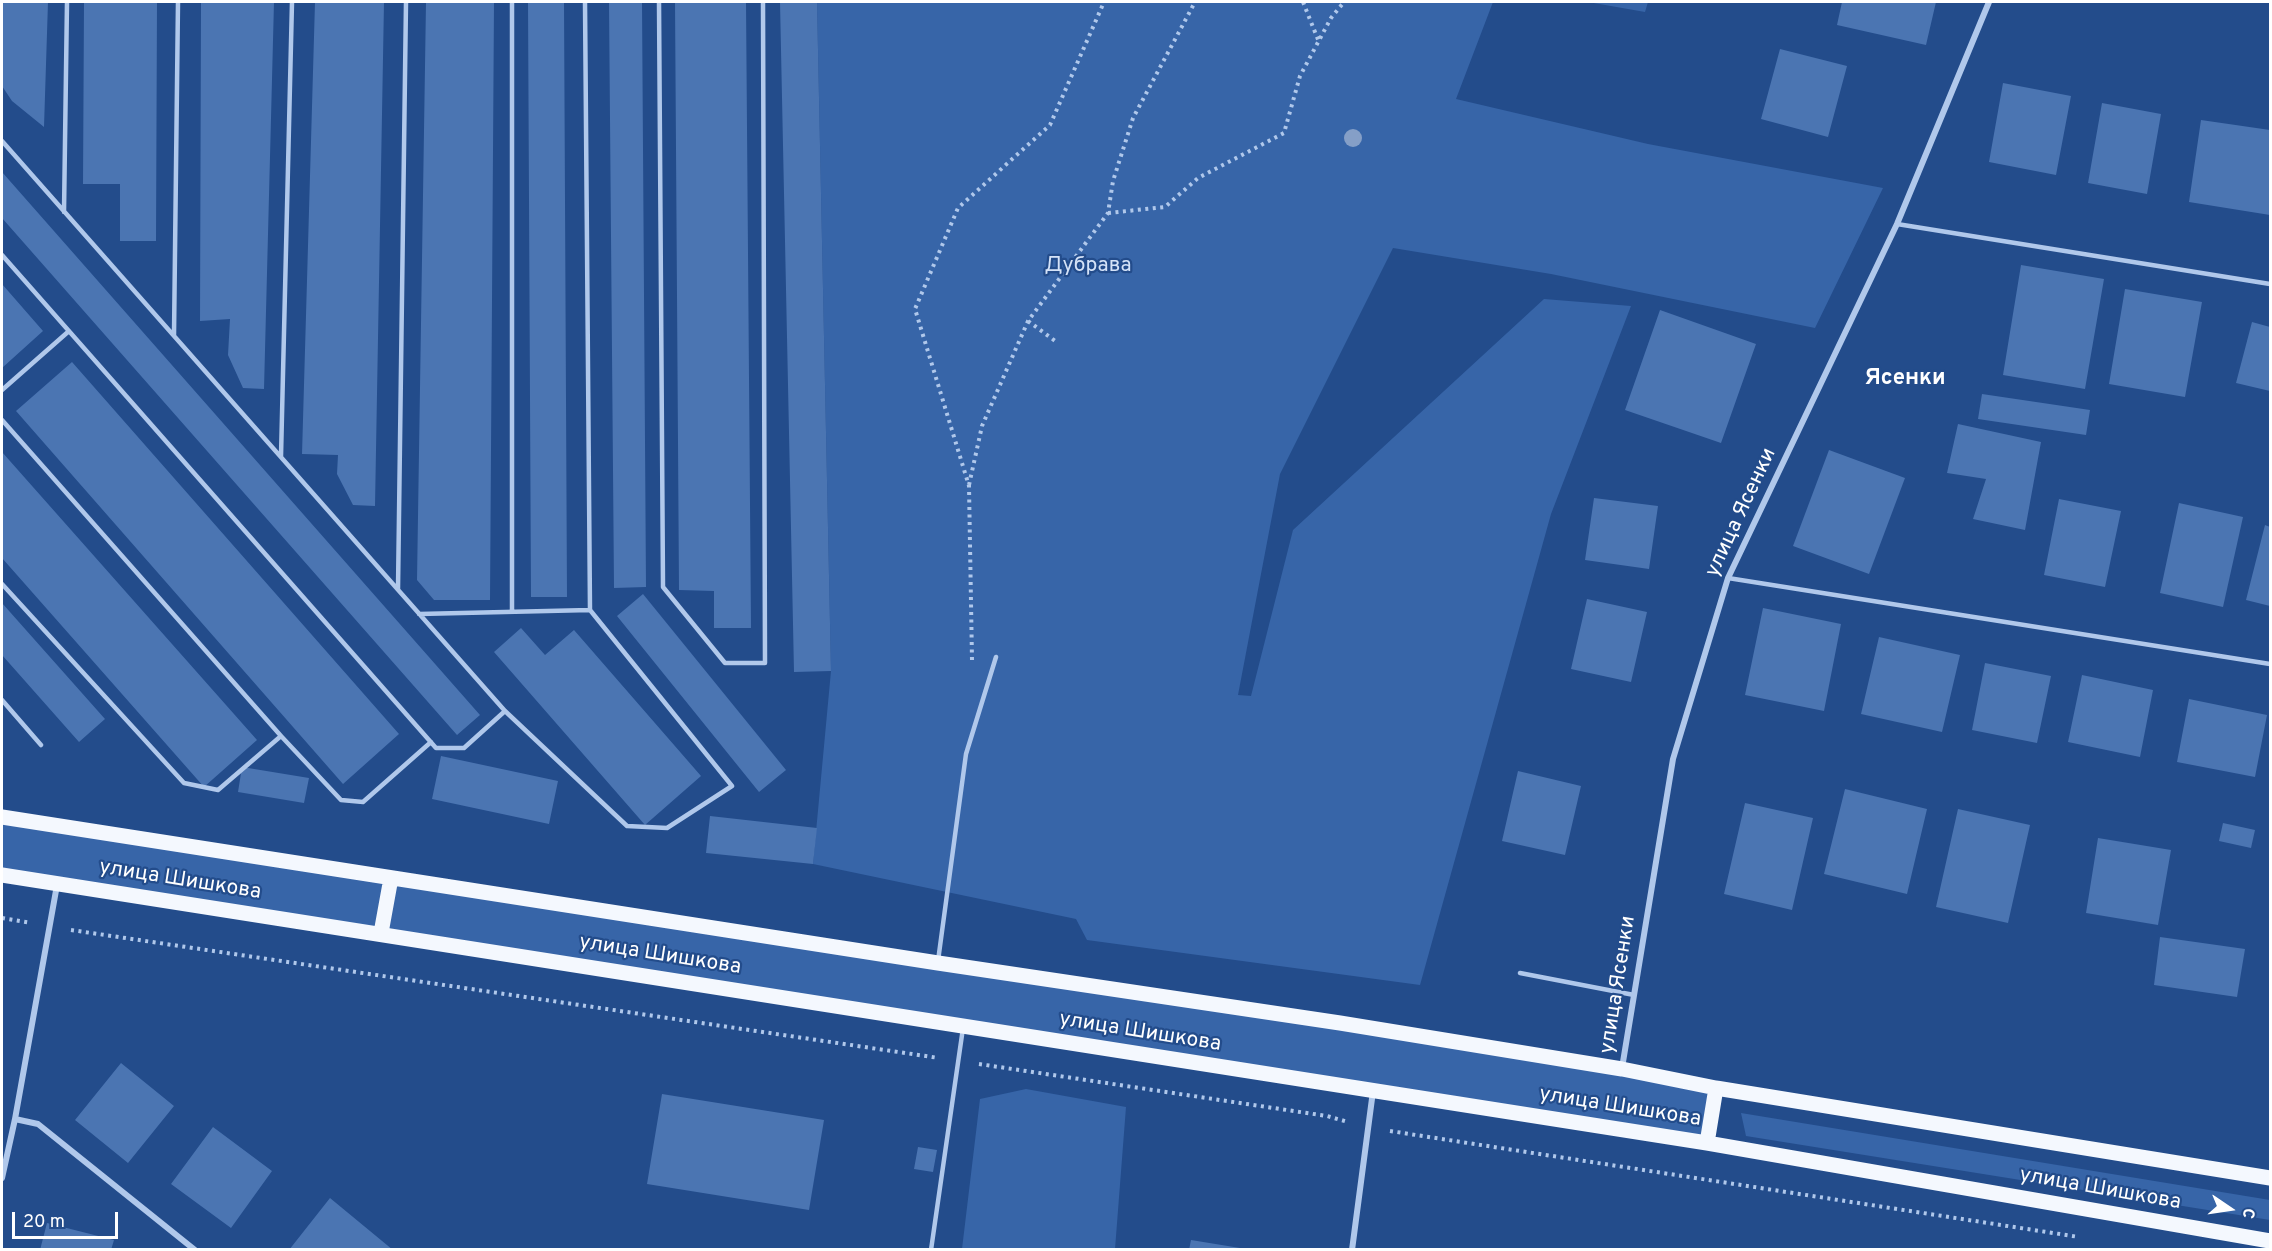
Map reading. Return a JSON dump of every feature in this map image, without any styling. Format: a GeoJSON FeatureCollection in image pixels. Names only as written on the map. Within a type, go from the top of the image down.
{"type":"FeatureCollection","features":[{"type":"Feature","properties":{"kind":"main road","name":"улица Шишкова"},"geometry":{"type":"LineString","coordinates":[[2,817],[1352,1025],[1622,1069],[1716,1088],[2271,1178]]}},
{"type":"Feature","properties":{"kind":"main road","name":"улица Шишкова"},"geometry":{"type":"LineString","coordinates":[[2,875],[1707,1143],[2271,1241]]}},
{"type":"Feature","properties":{"kind":"main road"},"geometry":{"type":"LineString","coordinates":[[381,933],[391,878]]}},
{"type":"Feature","properties":{"kind":"main road"},"geometry":{"type":"LineString","coordinates":[[1707,1143],[1716,1088]]}},
{"type":"Feature","properties":{"kind":"street","name":"улица Ясенки"},"geometry":{"type":"LineString","coordinates":[[1622,1069],[1673,759],[1728,578],[1897,224],[1989,2]]}},
{"type":"Feature","properties":{"kind":"street"},"geometry":{"type":"LineString","coordinates":[[2,1178],[15,1119],[57,884]]}},
{"type":"Feature","properties":{"kind":"street"},"geometry":{"type":"LineString","coordinates":[[1352,1250],[1373,1091]]}},
{"type":"Feature","properties":{"kind":"street"},"geometry":{"type":"LineString","coordinates":[[15,1119],[38,1124],[195,1250]]}},
{"type":"Feature","properties":{"kind":"lane"},"geometry":{"type":"LineString","coordinates":[[64,212],[67,2]]}},
{"type":"Feature","properties":{"kind":"lane"},"geometry":{"type":"LineString","coordinates":[[174,336],[178,2]]}},
{"type":"Feature","properties":{"kind":"lane"},"geometry":{"type":"LineString","coordinates":[[280,456],[292,2]]}},
{"type":"Feature","properties":{"kind":"lane"},"geometry":{"type":"LineString","coordinates":[[398,590],[405,2]]}},
{"type":"Feature","properties":{"kind":"lane"},"geometry":{"type":"LineString","coordinates":[[512,2],[512,612]]}},
{"type":"Feature","properties":{"kind":"lane"},"geometry":{"type":"LineString","coordinates":[[2,141],[505,711],[627,826],[667,828],[732,786],[590,610],[585,2]]}},
{"type":"Feature","properties":{"kind":"lane"},"geometry":{"type":"LineString","coordinates":[[659,2],[663,587],[725,663],[765,663],[763,2]]}},
{"type":"Feature","properties":{"kind":"lane"},"geometry":{"type":"LineString","coordinates":[[1897,224],[2271,284]]}},
{"type":"Feature","properties":{"kind":"lane"},"geometry":{"type":"LineString","coordinates":[[2,255],[436,748],[464,748],[505,711]]}},
{"type":"Feature","properties":{"kind":"lane"},"geometry":{"type":"LineString","coordinates":[[2,390],[69,331]]}},
{"type":"Feature","properties":{"kind":"lane"},"geometry":{"type":"LineString","coordinates":[[2,420],[281,736],[341,800],[363,802],[431,742]]}},
{"type":"Feature","properties":{"kind":"lane"},"geometry":{"type":"LineString","coordinates":[[1728,578],[2271,664]]}},
{"type":"Feature","properties":{"kind":"lane"},"geometry":{"type":"LineString","coordinates":[[2,584],[184,783],[218,790],[281,736]]}},
{"type":"Feature","properties":{"kind":"lane"},"geometry":{"type":"LineString","coordinates":[[419,614],[590,610]]}},
{"type":"Feature","properties":{"kind":"lane"},"geometry":{"type":"LineString","coordinates":[[938,963],[966,754],[996,657]]}},
{"type":"Feature","properties":{"kind":"lane"},"geometry":{"type":"LineString","coordinates":[[2,700],[40,745]]}},
{"type":"Feature","properties":{"kind":"lane"},"geometry":{"type":"LineString","coordinates":[[1520,973],[1634,995]]}},
{"type":"Feature","properties":{"kind":"lane"},"geometry":{"type":"LineString","coordinates":[[931,1250],[963,1026]]}},
{"type":"Feature","properties":{"kind":"path"},"geometry":{"type":"LineString","coordinates":[[969,486],[915,309],[958,208],[1050,125],[1104,2]]}},
{"type":"Feature","properties":{"kind":"path"},"geometry":{"type":"LineString","coordinates":[[986,686],[972,667],[969,486],[982,426],[1028,321],[1108,213],[1113,181],[1133,118],[1195,2]]}},
{"type":"Feature","properties":{"kind":"path"},"geometry":{"type":"LineString","coordinates":[[1303,2],[1319,42]]}},
{"type":"Feature","properties":{"kind":"path"},"geometry":{"type":"LineString","coordinates":[[1108,213],[1165,207],[1198,178],[1284,133],[1300,76],[1331,18],[1344,2]]}},
{"type":"Feature","properties":{"kind":"path"},"geometry":{"type":"LineString","coordinates":[[1028,321],[1058,343]]}},
{"type":"Feature","properties":{"kind":"path"},"geometry":{"type":"LineString","coordinates":[[2,918],[49,927],[1327,1116],[1368,1127],[2089,1239]]}},
{"type":"Feature","properties":{"kind":"green space","name":"Дубрава"},"geometry":{"type":"Polygon","coordinates":[[[817,2],[1493,2],[1456,99],[1648,144],[1883,188],[1815,328],[1551,274],[1393,248],[1280,474],[1238,695],[1251,696],[1293,530],[1544,299],[1631,306],[1551,514],[1420,985],[1087,940],[1076,919],[813,864],[831,671],[817,2]]]}},
{"type":"Feature","properties":{"kind":"green space"},"geometry":{"type":"Polygon","coordinates":[[[1588,2],[1648,2],[1645,12],[1588,2]]]}},
{"type":"Feature","properties":{"kind":"green space"},"geometry":{"type":"Polygon","coordinates":[[[2,817],[1716,1088],[1707,1143],[2,875],[2,817]]]}},
{"type":"Feature","properties":{"kind":"green space"},"geometry":{"type":"Polygon","coordinates":[[[1026,1089],[1126,1107],[1115,1249],[962,1249],[980,1099],[1026,1089]]]}},
{"type":"Feature","properties":{"kind":"green space"},"geometry":{"type":"Polygon","coordinates":[[[1741,1113],[2270,1200],[2270,1220],[1746,1136],[1741,1113]]]}},
{"type":"Feature","properties":{"kind":"building"},"geometry":{"type":"Polygon","coordinates":[[[2,2],[48,2],[44,127],[12,101],[2,86],[2,2]]]}},
{"type":"Feature","properties":{"kind":"building"},"geometry":{"type":"Polygon","coordinates":[[[84,2],[157,2],[156,241],[120,241],[120,184],[83,184],[84,2]]]}},
{"type":"Feature","properties":{"kind":"building"},"geometry":{"type":"Polygon","coordinates":[[[201,2],[274,2],[264,389],[243,388],[228,355],[230,319],[200,321],[201,2]]]}},
{"type":"Feature","properties":{"kind":"building"},"geometry":{"type":"Polygon","coordinates":[[[315,2],[384,2],[375,506],[353,505],[337,474],[338,455],[302,454],[315,2]]]}},
{"type":"Feature","properties":{"kind":"building"},"geometry":{"type":"Polygon","coordinates":[[[426,2],[494,2],[490,600],[434,600],[417,580],[426,2]]]}},
{"type":"Feature","properties":{"kind":"building"},"geometry":{"type":"Polygon","coordinates":[[[528,2],[564,2],[567,597],[531,597],[528,2]]]}},
{"type":"Feature","properties":{"kind":"building"},"geometry":{"type":"Polygon","coordinates":[[[609,2],[642,2],[646,587],[614,588],[609,2]]]}},
{"type":"Feature","properties":{"kind":"building"},"geometry":{"type":"Polygon","coordinates":[[[675,2],[746,2],[751,628],[714,628],[714,591],[679,590],[675,2]]]}},
{"type":"Feature","properties":{"kind":"building"},"geometry":{"type":"Polygon","coordinates":[[[780,2],[817,2],[831,671],[794,672],[780,2]]]}},
{"type":"Feature","properties":{"kind":"building"},"geometry":{"type":"Polygon","coordinates":[[[1842,2],[1936,2],[1926,45],[1837,25],[1842,2]]]}},
{"type":"Feature","properties":{"kind":"building"},"geometry":{"type":"Polygon","coordinates":[[[1780,49],[1847,66],[1828,137],[1761,119],[1780,49]]]}},
{"type":"Feature","properties":{"kind":"building"},"geometry":{"type":"Polygon","coordinates":[[[2003,83],[2071,96],[2056,175],[1989,162],[2003,83]]]}},
{"type":"Feature","properties":{"kind":"building"},"geometry":{"type":"Polygon","coordinates":[[[2102,103],[2161,114],[2147,194],[2088,183],[2102,103]]]}},
{"type":"Feature","properties":{"kind":"building"},"geometry":{"type":"Polygon","coordinates":[[[2201,120],[2270,130],[2270,215],[2189,202],[2201,120]]]}},
{"type":"Feature","properties":{"kind":"building"},"geometry":{"type":"Polygon","coordinates":[[[2,172],[480,715],[457,735],[2,218],[2,172]]]}},
{"type":"Feature","properties":{"kind":"building"},"geometry":{"type":"Polygon","coordinates":[[[2021,265],[2104,279],[2085,389],[2003,375],[2021,265]]]}},
{"type":"Feature","properties":{"kind":"building"},"geometry":{"type":"Polygon","coordinates":[[[2,284],[43,331],[2,368],[2,284]]]}},
{"type":"Feature","properties":{"kind":"building"},"geometry":{"type":"Polygon","coordinates":[[[2125,289],[2202,302],[2185,397],[2109,384],[2125,289]]]}},
{"type":"Feature","properties":{"kind":"building"},"geometry":{"type":"Polygon","coordinates":[[[1660,310],[1756,344],[1721,443],[1625,410],[1660,310]]]}},
{"type":"Feature","properties":{"kind":"building"},"geometry":{"type":"Polygon","coordinates":[[[2252,322],[2270,327],[2270,391],[2236,383],[2252,322]]]}},
{"type":"Feature","properties":{"kind":"building"},"geometry":{"type":"Polygon","coordinates":[[[72,362],[399,734],[343,784],[16,411],[72,362]]]}},
{"type":"Feature","properties":{"kind":"building"},"geometry":{"type":"Polygon","coordinates":[[[1982,394],[2090,410],[2086,435],[1978,419],[1982,394]]]}},
{"type":"Feature","properties":{"kind":"building"},"geometry":{"type":"Polygon","coordinates":[[[1958,424],[2041,442],[2025,530],[1973,519],[1986,479],[1947,473],[1958,424]]]}},
{"type":"Feature","properties":{"kind":"building"},"geometry":{"type":"Polygon","coordinates":[[[1829,450],[1905,478],[1869,574],[1793,546],[1829,450]]]}},
{"type":"Feature","properties":{"kind":"building"},"geometry":{"type":"Polygon","coordinates":[[[2,452],[257,740],[204,787],[2,558],[2,452]]]}},
{"type":"Feature","properties":{"kind":"building"},"geometry":{"type":"Polygon","coordinates":[[[1594,498],[1658,506],[1649,569],[1585,560],[1594,498]]]}},
{"type":"Feature","properties":{"kind":"building"},"geometry":{"type":"Polygon","coordinates":[[[2059,499],[2121,511],[2105,587],[2044,575],[2059,499]]]}},
{"type":"Feature","properties":{"kind":"building"},"geometry":{"type":"Polygon","coordinates":[[[2179,503],[2243,517],[2223,607],[2160,593],[2179,503]]]}},
{"type":"Feature","properties":{"kind":"building"},"geometry":{"type":"Polygon","coordinates":[[[2265,525],[2270,527],[2270,606],[2246,600],[2265,525]]]}},
{"type":"Feature","properties":{"kind":"building"},"geometry":{"type":"Polygon","coordinates":[[[643,594],[786,770],[759,792],[617,616],[643,594]]]}},
{"type":"Feature","properties":{"kind":"building"},"geometry":{"type":"Polygon","coordinates":[[[1587,599],[1647,612],[1631,682],[1571,669],[1587,599]]]}},
{"type":"Feature","properties":{"kind":"building"},"geometry":{"type":"Polygon","coordinates":[[[2,603],[105,719],[79,742],[2,655],[2,603]]]}},
{"type":"Feature","properties":{"kind":"building"},"geometry":{"type":"Polygon","coordinates":[[[1763,608],[1841,624],[1824,711],[1745,695],[1763,608]]]}},
{"type":"Feature","properties":{"kind":"building"},"geometry":{"type":"Polygon","coordinates":[[[521,628],[545,655],[574,630],[701,776],[645,825],[494,652],[521,628]]]}},
{"type":"Feature","properties":{"kind":"building"},"geometry":{"type":"Polygon","coordinates":[[[1879,637],[1960,655],[1942,732],[1861,714],[1879,637]]]}},
{"type":"Feature","properties":{"kind":"building"},"geometry":{"type":"Polygon","coordinates":[[[1985,663],[2051,676],[2037,743],[1972,730],[1985,663]]]}},
{"type":"Feature","properties":{"kind":"building"},"geometry":{"type":"Polygon","coordinates":[[[2082,675],[2153,690],[2140,757],[2068,742],[2082,675]]]}},
{"type":"Feature","properties":{"kind":"building"},"geometry":{"type":"Polygon","coordinates":[[[2189,699],[2267,715],[2255,777],[2177,762],[2189,699]]]}},
{"type":"Feature","properties":{"kind":"building"},"geometry":{"type":"Polygon","coordinates":[[[441,756],[558,781],[549,824],[432,799],[441,756]]]}},
{"type":"Feature","properties":{"kind":"building"},"geometry":{"type":"Polygon","coordinates":[[[242,767],[309,778],[304,803],[238,792],[242,767]]]}},
{"type":"Feature","properties":{"kind":"building"},"geometry":{"type":"Polygon","coordinates":[[[1518,771],[1581,786],[1565,855],[1502,841],[1518,771]]]}},
{"type":"Feature","properties":{"kind":"building"},"geometry":{"type":"Polygon","coordinates":[[[1845,789],[1927,809],[1907,894],[1824,874],[1845,789]]]}},
{"type":"Feature","properties":{"kind":"building"},"geometry":{"type":"Polygon","coordinates":[[[1745,803],[1813,818],[1792,910],[1724,894],[1745,803]]]}},
{"type":"Feature","properties":{"kind":"building"},"geometry":{"type":"Polygon","coordinates":[[[1958,809],[2030,825],[2008,923],[1936,907],[1958,809]]]}},
{"type":"Feature","properties":{"kind":"building"},"geometry":{"type":"Polygon","coordinates":[[[710,816],[817,828],[813,864],[706,853],[710,816]]]}},
{"type":"Feature","properties":{"kind":"building"},"geometry":{"type":"Polygon","coordinates":[[[2223,823],[2255,830],[2251,848],[2219,841],[2223,823]]]}},
{"type":"Feature","properties":{"kind":"building"},"geometry":{"type":"Polygon","coordinates":[[[2098,838],[2171,850],[2158,925],[2086,913],[2098,838]]]}},
{"type":"Feature","properties":{"kind":"building"},"geometry":{"type":"Polygon","coordinates":[[[2160,937],[2245,949],[2237,997],[2154,985],[2160,937]]]}},
{"type":"Feature","properties":{"kind":"building"},"geometry":{"type":"Polygon","coordinates":[[[121,1063],[174,1106],[128,1163],[75,1120],[121,1063]]]}},
{"type":"Feature","properties":{"kind":"building"},"geometry":{"type":"Polygon","coordinates":[[[662,1094],[824,1120],[809,1210],[647,1184],[662,1094]]]}},
{"type":"Feature","properties":{"kind":"building"},"geometry":{"type":"Polygon","coordinates":[[[213,1127],[272,1171],[231,1228],[171,1184],[213,1127]]]}},
{"type":"Feature","properties":{"kind":"building"},"geometry":{"type":"Polygon","coordinates":[[[918,1147],[937,1150],[933,1172],[914,1169],[918,1147]]]}},
{"type":"Feature","properties":{"kind":"building"},"geometry":{"type":"Polygon","coordinates":[[[330,1198],[393,1250],[289,1250],[330,1198]]]}},
{"type":"Feature","properties":{"kind":"building"},"geometry":{"type":"Polygon","coordinates":[[[47,1223],[114,1240],[111,1250],[40,1250],[47,1223]]]}},
{"type":"Feature","properties":{"kind":"building"},"geometry":{"type":"Polygon","coordinates":[[[1191,1240],[1240,1248],[1240,1250],[1189,1250],[1191,1240]]]}},
{"type":"Feature","properties":{"kind":"district","name":"Ясенки"},"geometry":{"type":"Point","coordinates":[1905,380]}}]}
